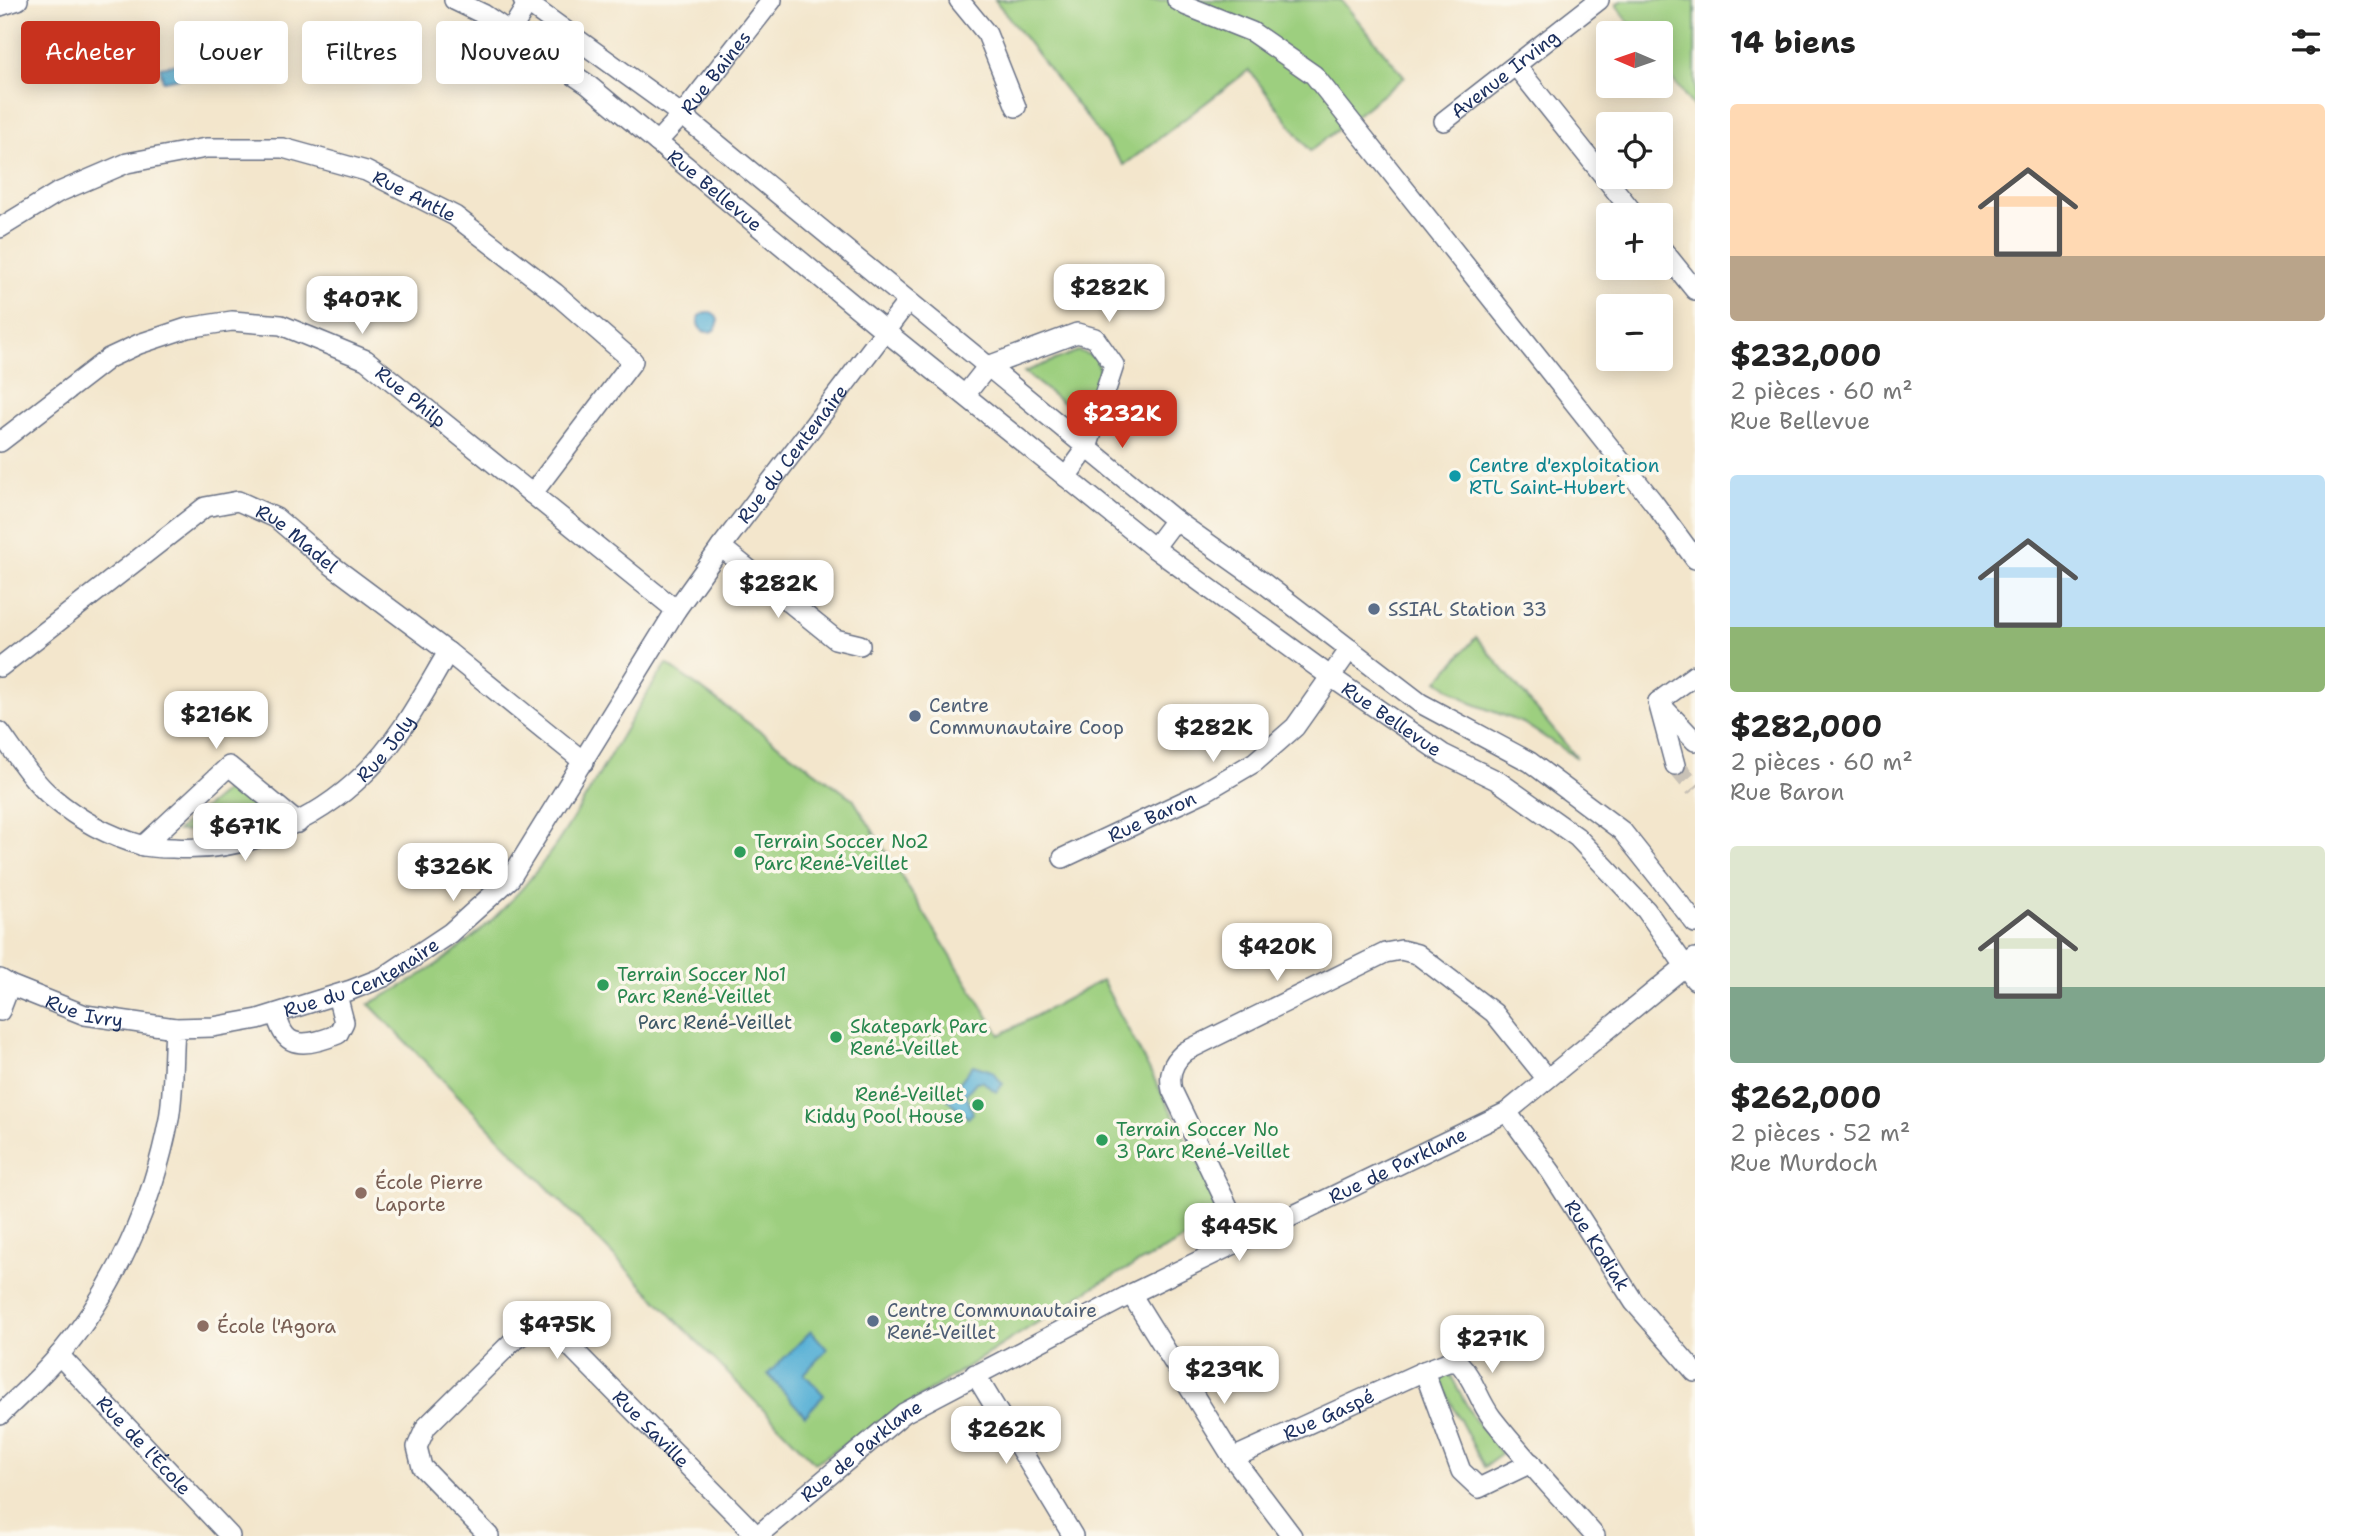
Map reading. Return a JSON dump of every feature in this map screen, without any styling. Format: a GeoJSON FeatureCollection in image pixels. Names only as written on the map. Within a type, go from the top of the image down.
{"type":"FeatureCollection","features":[{"type":"Feature","properties":{"kind":"street"},"geometry":{"type":"LineString","coordinates":[[0,6],[18,0]]}},
{"type":"Feature","properties":{"kind":"street","name":"Rue Bellevue"},"geometry":{"type":"LineString","coordinates":[[454,0],[483,6],[499,21]]}},
{"type":"Feature","properties":{"kind":"street","name":"Rue Baines"},"geometry":{"type":"LineString","coordinates":[[657,142],[682,115],[772,0]]}},
{"type":"Feature","properties":{"kind":"street"},"geometry":{"type":"LineString","coordinates":[[960,0],[987,34],[1016,107]]}},
{"type":"Feature","properties":{"kind":"street"},"geometry":{"type":"LineString","coordinates":[[1177,0],[1252,32],[1314,75],[1654,503],[1695,559]]}},
{"type":"Feature","properties":{"kind":"street","name":"Avenue Irving"},"geometry":{"type":"LineString","coordinates":[[1444,121],[1599,0]]}},
{"type":"Feature","properties":{"kind":"street"},"geometry":{"type":"LineString","coordinates":[[516,21],[527,1]]}},
{"type":"Feature","properties":{"kind":"street","name":"Rue Bellevue"},"geometry":{"type":"LineString","coordinates":[[527,1],[682,115],[1175,520],[1420,703],[1530,762],[1622,831],[1695,923]]}},
{"type":"Feature","properties":{"kind":"street"},"geometry":{"type":"LineString","coordinates":[[1516,66],[1625,203]]}},
{"type":"Feature","properties":{"kind":"street","name":"Rue Bellevue"},"geometry":{"type":"LineString","coordinates":[[584,82],[885,331],[1154,548],[1331,677],[1443,754],[1498,781],[1577,837],[1646,910],[1691,968]]}},
{"type":"Feature","properties":{"kind":"street","name":"Rue Antle"},"geometry":{"type":"LineString","coordinates":[[0,228],[57,192],[127,163],[206,148],[283,148],[366,171],[433,204],[455,216],[545,285],[633,361],[532,494]]}},
{"type":"Feature","properties":{"kind":"street"},"geometry":{"type":"LineString","coordinates":[[1673,263],[1695,290]]}},
{"type":"Feature","properties":{"kind":"street","name":"Rue du Centenaire"},"geometry":{"type":"LineString","coordinates":[[175,1028],[213,1027],[276,1014],[384,977],[450,933],[510,879],[676,610],[908,301]]}},
{"type":"Feature","properties":{"kind":"street","name":"Rue Philp"},"geometry":{"type":"LineString","coordinates":[[0,442],[109,358],[139,344],[187,328],[232,321],[281,325],[366,359],[676,610]]}},
{"type":"Feature","properties":{"kind":"street"},"geometry":{"type":"LineString","coordinates":[[965,395],[988,366],[1077,333],[1095,338],[1114,365],[1087,448],[1066,477]]}},
{"type":"Feature","properties":{"kind":"street","name":"Rue Madel"},"geometry":{"type":"LineString","coordinates":[[0,667],[205,507],[238,500],[276,518],[330,564],[448,652],[584,762]]}},
{"type":"Feature","properties":{"kind":"street"},"geometry":{"type":"LineString","coordinates":[[1154,548],[1175,520]]}},
{"type":"Feature","properties":{"kind":"street"},"geometry":{"type":"LineString","coordinates":[[721,547],[835,639],[860,645]]}},
{"type":"Feature","properties":{"kind":"street","name":"Rue Baron"},"geometry":{"type":"LineString","coordinates":[[1063,858],[1204,792],[1255,762],[1295,727],[1350,649]]}},
{"type":"Feature","properties":{"kind":"street","name":"Rue Joly"},"geometry":{"type":"LineString","coordinates":[[0,732],[51,797],[96,828],[143,846],[191,850],[241,843],[298,823],[335,799],[365,774],[392,744],[448,652]]}},
{"type":"Feature","properties":{"kind":"street"},"geometry":{"type":"LineString","coordinates":[[1658,702],[1695,674]]}},
{"type":"Feature","properties":{"kind":"street"},"geometry":{"type":"LineString","coordinates":[[1658,702],[1695,741]]}},
{"type":"Feature","properties":{"kind":"street"},"geometry":{"type":"LineString","coordinates":[[1658,702],[1675,765]]}},
{"type":"Feature","properties":{"kind":"street"},"geometry":{"type":"LineString","coordinates":[[143,846],[229,766],[298,823]]}},
{"type":"Feature","properties":{"kind":"street"},"geometry":{"type":"LineString","coordinates":[[1244,1238],[1171,1087],[1173,1066],[1186,1051],[1385,953],[1404,950],[1416,954],[1494,1013],[1547,1079]]}},
{"type":"Feature","properties":{"kind":"street","name":"Rue de Parklane"},"geometry":{"type":"LineString","coordinates":[[757,1536],[904,1413],[1130,1294],[1507,1112],[1691,968]]}},
{"type":"Feature","properties":{"kind":"street"},"geometry":{"type":"LineString","coordinates":[[0,1011],[5,982]]}},
{"type":"Feature","properties":{"kind":"street","name":"Rue Ivry"},"geometry":{"type":"LineString","coordinates":[[5,982],[85,1015],[175,1028]]}},
{"type":"Feature","properties":{"kind":"street"},"geometry":{"type":"LineString","coordinates":[[276,1014],[283,1033],[290,1040],[309,1043],[330,1038],[338,1034],[344,1022],[337,995]]}},
{"type":"Feature","properties":{"kind":"street"},"geometry":{"type":"LineString","coordinates":[[0,1415],[59,1355],[82,1325],[123,1258],[144,1206],[169,1116],[175,1028]]}},
{"type":"Feature","properties":{"kind":"street","name":"Rue Kodiak"},"geometry":{"type":"LineString","coordinates":[[1507,1112],[1550,1172],[1634,1302],[1695,1372]]}},
{"type":"Feature","properties":{"kind":"street"},"geometry":{"type":"LineString","coordinates":[[1130,1294],[1233,1458],[1292,1536]]}},
{"type":"Feature","properties":{"kind":"street","name":"Rue Saville"},"geometry":{"type":"LineString","coordinates":[[489,1536],[422,1467],[417,1447],[426,1427],[512,1342],[531,1330],[556,1332],[757,1536]]}},
{"type":"Feature","properties":{"kind":"street","name":"Rue de l'École"},"geometry":{"type":"LineString","coordinates":[[59,1355],[230,1536]]}},
{"type":"Feature","properties":{"kind":"street","name":"Rue Gaspé"},"geometry":{"type":"LineString","coordinates":[[1233,1458],[1424,1371],[1448,1362],[1458,1362],[1468,1372],[1488,1413],[1595,1536]]}},
{"type":"Feature","properties":{"kind":"street"},"geometry":{"type":"LineString","coordinates":[[1424,1371],[1461,1471],[1479,1488],[1531,1463]]}},
{"type":"Feature","properties":{"kind":"street"},"geometry":{"type":"LineString","coordinates":[[975,1374],[1073,1536]]}},
{"type":"Feature","properties":{"kind":"green space"},"geometry":{"type":"Polygon","coordinates":[[[995,0],[1341,0],[1405,77],[1310,151],[1249,70],[1124,165],[995,0]]]}},
{"type":"Feature","properties":{"kind":"green space"},"geometry":{"type":"Polygon","coordinates":[[[1622,0],[1695,0],[1695,109],[1673,80],[1673,21],[1628,21],[1616,5],[1622,0]]]}},
{"type":"Feature","properties":{"kind":"green space"},"geometry":{"type":"Polygon","coordinates":[[[1078,351],[1096,357],[1100,373],[1084,420],[1024,372],[1078,351]]]}},
{"type":"Feature","properties":{"kind":"green space"},"geometry":{"type":"Polygon","coordinates":[[[1476,637],[1577,758],[1523,723],[1471,703],[1438,681],[1476,637]]]}},
{"type":"Feature","properties":{"kind":"green space","name":"Parc René-Veillet"},"geometry":{"type":"Polygon","coordinates":[[[667,664],[853,799],[1000,1035],[1102,980],[1227,1217],[1100,1283],[815,1463],[369,1004],[415,979],[459,948],[527,883],[570,824],[637,709],[667,664]]]}},
{"type":"Feature","properties":{"kind":"green space"},"geometry":{"type":"Polygon","coordinates":[[[236,782],[272,815],[209,831],[177,831],[236,782]]]}},
{"type":"Feature","properties":{"kind":"green space"},"geometry":{"type":"Polygon","coordinates":[[[1449,1372],[1473,1417],[1502,1454],[1484,1467],[1440,1381],[1449,1372]]]}},
{"type":"Feature","properties":{"kind":"water"},"geometry":{"type":"Polygon","coordinates":[[[174,65],[174,79],[163,81],[160,67],[174,65]]]}},
{"type":"Feature","properties":{"kind":"water"},"geometry":{"type":"Polygon","coordinates":[[[708,312],[715,315],[718,322],[715,329],[708,332],[701,329],[698,322],[701,315],[708,312]]]}},
{"type":"Feature","properties":{"kind":"water"},"geometry":{"type":"Polygon","coordinates":[[[973,1065],[992,1071],[1003,1084],[996,1092],[982,1081],[976,1082],[966,1094],[973,1113],[968,1118],[947,1099],[973,1065]]]}},
{"type":"Feature","properties":{"kind":"water"},"geometry":{"type":"Polygon","coordinates":[[[811,1331],[827,1349],[804,1374],[824,1395],[805,1416],[768,1374],[811,1331]]]}},
{"type":"Feature","properties":{"kind":"tunnel"},"geometry":{"type":"LineString","coordinates":[[1675,765],[1695,789]]}},
{"type":"Feature","properties":{"kind":"place","name":"Centre d'exploitation RTL Saint-Hubert"},"geometry":{"type":"Point","coordinates":[1455,476]}},
{"type":"Feature","properties":{"kind":"place","name":"SSIAL Station 33"},"geometry":{"type":"Point","coordinates":[1374,609]}},
{"type":"Feature","properties":{"kind":"place","name":"Centre Communautaire Coop"},"geometry":{"type":"Point","coordinates":[915,716]}},
{"type":"Feature","properties":{"kind":"place","name":"Terrain Soccer No2 Parc René-Veillet"},"geometry":{"type":"Point","coordinates":[740,852]}},
{"type":"Feature","properties":{"kind":"place","name":"Terrain Soccer No1 Parc René-Veillet"},"geometry":{"type":"Point","coordinates":[603,985]}},
{"type":"Feature","properties":{"kind":"place","name":"Skatepark Parc René-Veillet"},"geometry":{"type":"Point","coordinates":[836,1037]}},
{"type":"Feature","properties":{"kind":"place","name":"René-Veillet Kiddy Pool House"},"geometry":{"type":"Point","coordinates":[978,1105]}},
{"type":"Feature","properties":{"kind":"place","name":"Terrain Soccer No 3 Parc René-Veillet"},"geometry":{"type":"Point","coordinates":[1102,1140]}},
{"type":"Feature","properties":{"kind":"place","name":"École Pierre Laporte"},"geometry":{"type":"Point","coordinates":[361,1193]}},
{"type":"Feature","properties":{"kind":"place","name":"Centre Communautaire René-Veillet"},"geometry":{"type":"Point","coordinates":[873,1321]}},
{"type":"Feature","properties":{"kind":"place","name":"École l'Agora"},"geometry":{"type":"Point","coordinates":[203,1326]}}]}
